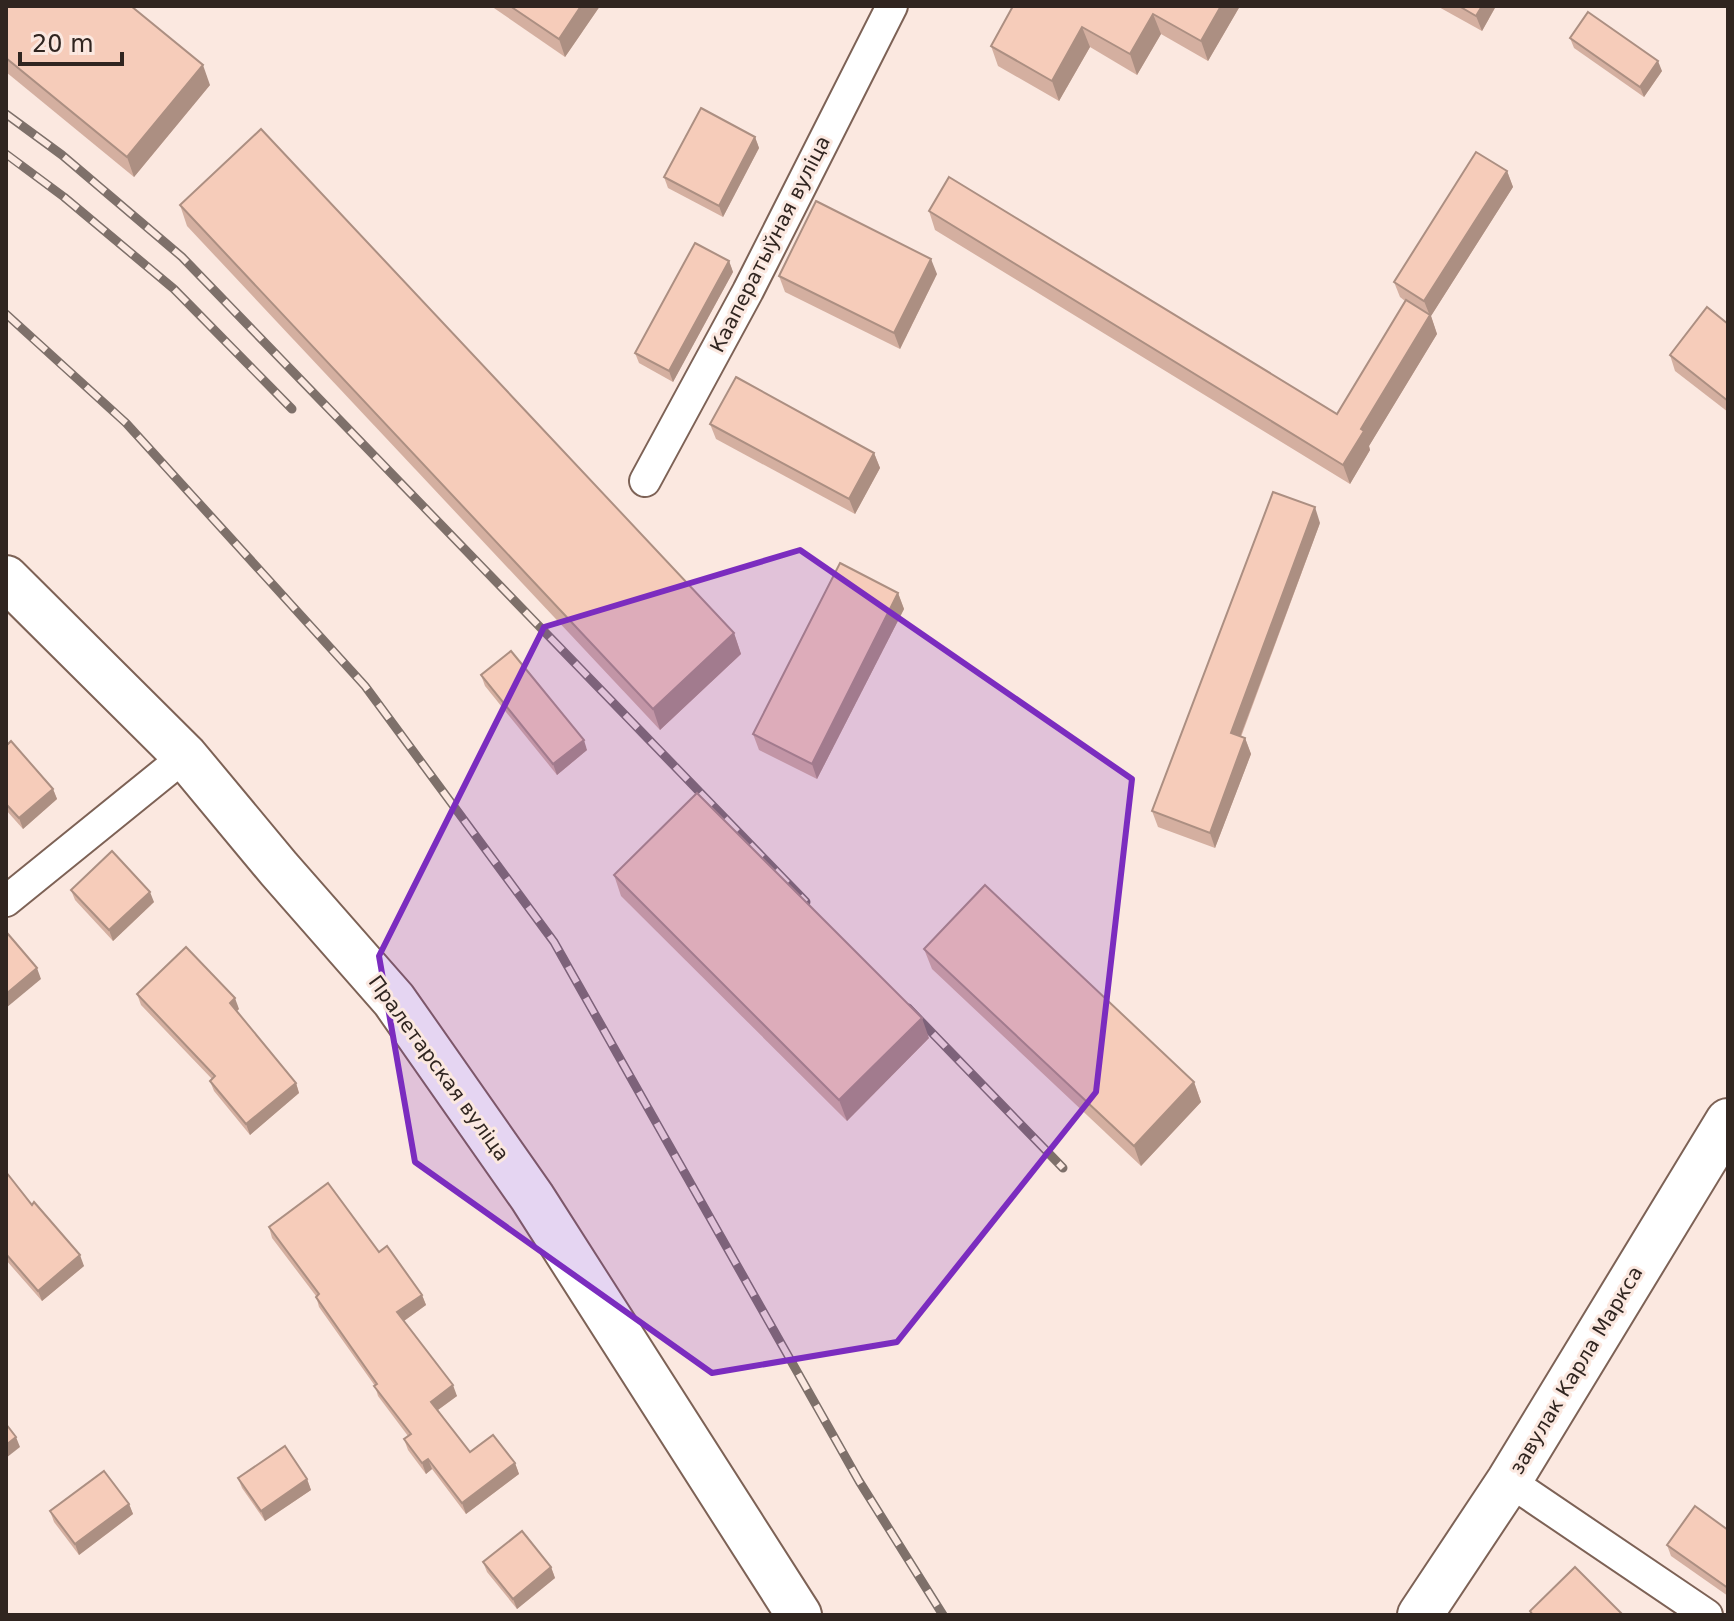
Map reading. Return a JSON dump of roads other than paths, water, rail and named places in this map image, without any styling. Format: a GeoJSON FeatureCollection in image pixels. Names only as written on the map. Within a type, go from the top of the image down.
{"type":"FeatureCollection","features":[{"type":"Feature","properties":{"kind":"street","name":"Кааператыўная вуліца"},"geometry":{"type":"LineString","coordinates":[[645,481],[748,291],[892,6]]}},
{"type":"Feature","properties":{"kind":"street","name":"Пралетарская вуліца"},"geometry":{"type":"LineString","coordinates":[[6,578],[185,756],[394,1000],[532,1197],[799,1615]]}},
{"type":"Feature","properties":{"kind":"street"},"geometry":{"type":"LineString","coordinates":[[6,901],[185,756]]}},
{"type":"Feature","properties":{"kind":"street","name":"завулак Карла Маркса"},"geometry":{"type":"LineString","coordinates":[[1420,1615],[1509,1481],[1728,1121]]}},
{"type":"Feature","properties":{"kind":"street"},"geometry":{"type":"LineString","coordinates":[[1509,1481],[1707,1615]]}},
{"type":"Feature","properties":{"kind":"railway"},"geometry":{"type":"LineString","coordinates":[[6,114],[62,155],[182,257],[806,902]]}},
{"type":"Feature","properties":{"kind":"railway"},"geometry":{"type":"LineString","coordinates":[[6,154],[64,197],[174,289],[292,409]]}},
{"type":"Feature","properties":{"kind":"railway"},"geometry":{"type":"LineString","coordinates":[[6,314],[126,423],[365,686],[554,942],[859,1481],[943,1615]]}},
{"type":"Feature","properties":{"kind":"railway"},"geometry":{"type":"LineString","coordinates":[[908,1008],[1063,1168]]}}]}
